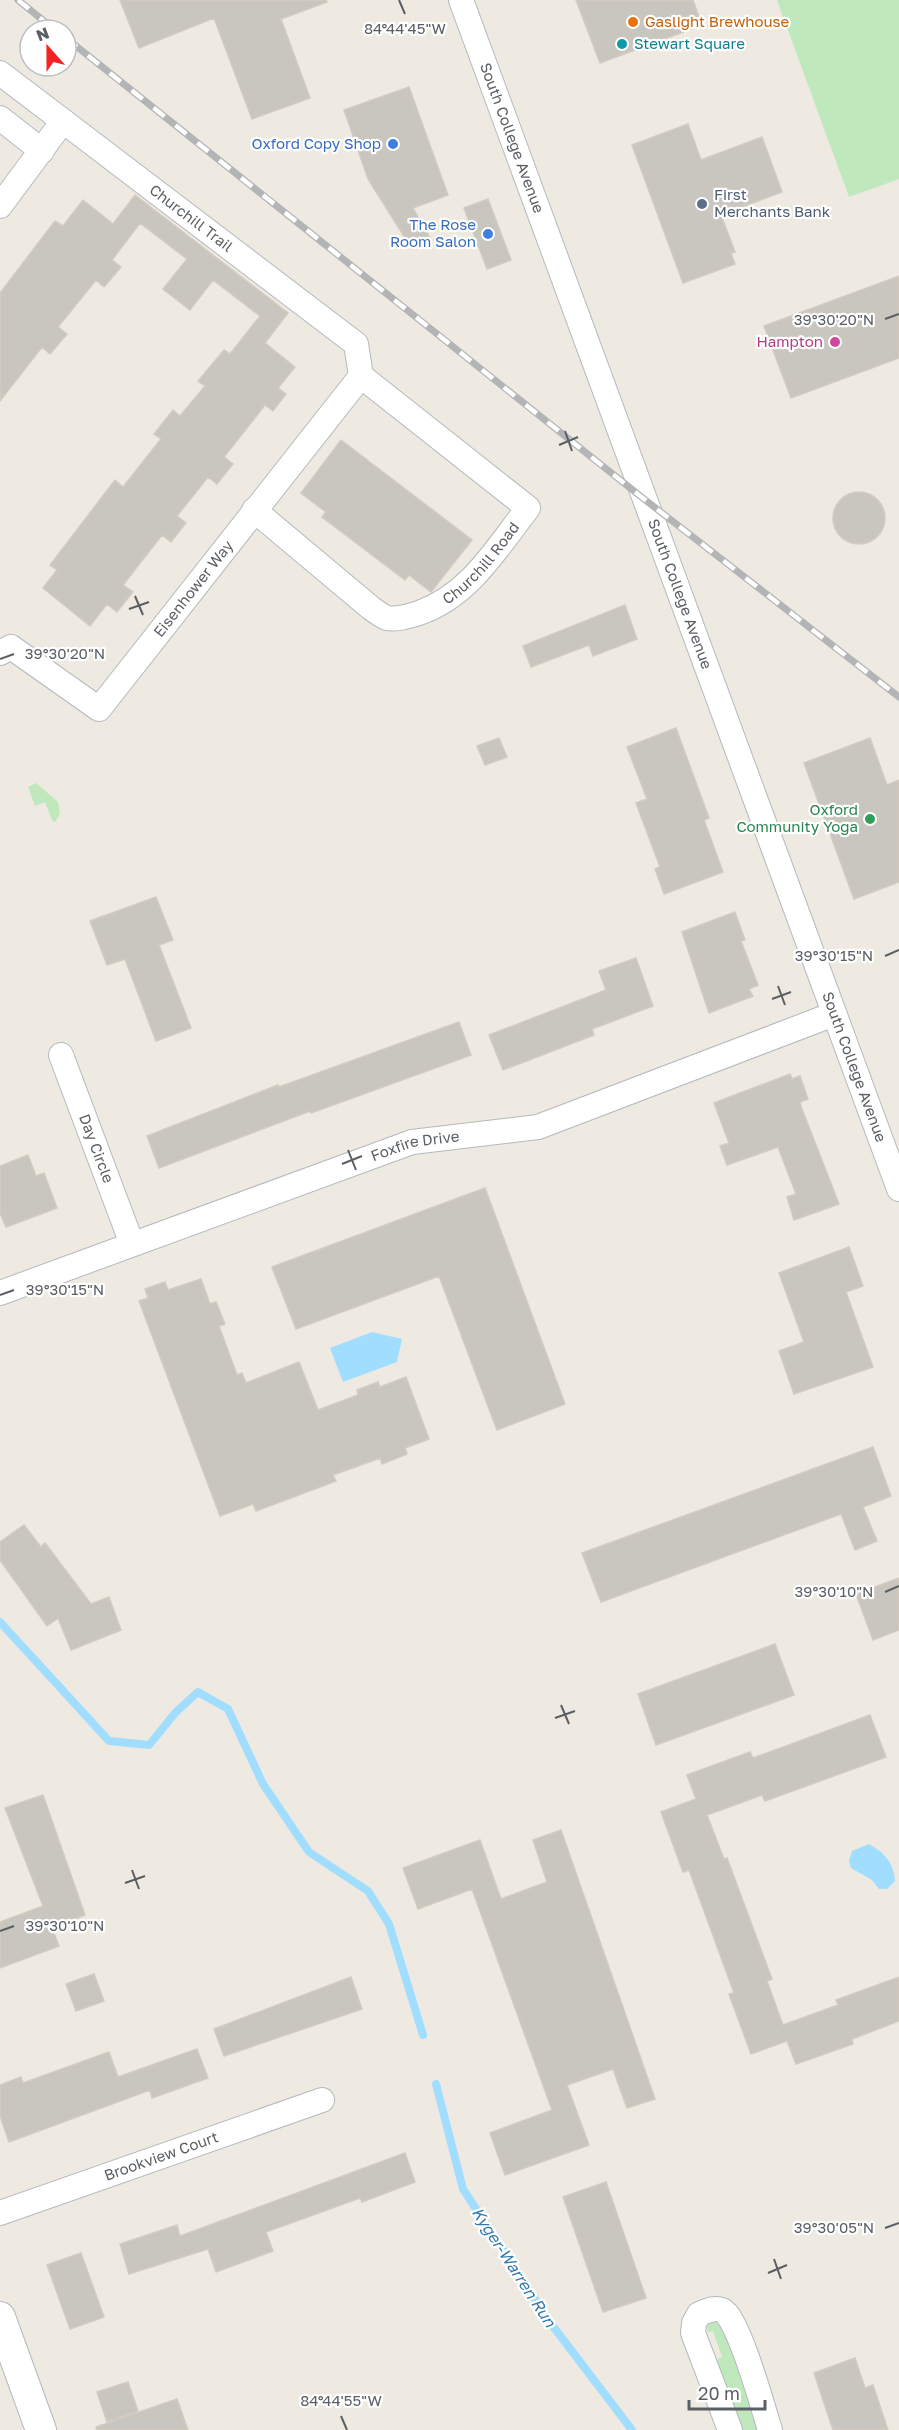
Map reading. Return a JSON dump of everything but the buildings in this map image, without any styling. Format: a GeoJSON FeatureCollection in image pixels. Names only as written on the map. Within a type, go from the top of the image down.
{"type":"FeatureCollection","features":[{"type":"Feature","properties":{"kind":"street","name":"South College Avenue"},"geometry":{"type":"LineString","coordinates":[[460,0],[899,1189]]}},
{"type":"Feature","properties":{"kind":"street","name":"Churchill Trail"},"geometry":{"type":"LineString","coordinates":[[0,73],[356,344],[361,376]]}},
{"type":"Feature","properties":{"kind":"street"},"geometry":{"type":"LineString","coordinates":[[0,118],[42,151]]}},
{"type":"Feature","properties":{"kind":"street"},"geometry":{"type":"LineString","coordinates":[[0,206],[63,121]]}},
{"type":"Feature","properties":{"kind":"street","name":"Churchill Road"},"geometry":{"type":"LineString","coordinates":[[254,510],[371,608],[387,618],[406,617],[425,611],[450,600],[467,585],[528,507],[361,376]]}},
{"type":"Feature","properties":{"kind":"street","name":"Eisenhower Way"},"geometry":{"type":"LineString","coordinates":[[0,653],[10,647],[99,709],[361,376]]}},
{"type":"Feature","properties":{"kind":"street","name":"Foxfire Drive"},"geometry":{"type":"LineString","coordinates":[[0,1293],[412,1142],[538,1126],[834,1014]]}},
{"type":"Feature","properties":{"kind":"street","name":"Day Circle"},"geometry":{"type":"LineString","coordinates":[[61,1055],[132,1244]]}},
{"type":"Feature","properties":{"kind":"street","name":"Brookview Court"},"geometry":{"type":"LineString","coordinates":[[0,2213],[322,2100]]}},
{"type":"Feature","properties":{"kind":"street"},"geometry":{"type":"LineString","coordinates":[[730,2430],[693,2333],[694,2323],[699,2314],[713,2309],[723,2310],[730,2317],[747,2359],[770,2430]]}},
{"type":"Feature","properties":{"kind":"street"},"geometry":{"type":"LineString","coordinates":[[0,2317],[41,2430]]}},
{"type":"Feature","properties":{"kind":"green space"},"geometry":{"type":"Polygon","coordinates":[[[777,0],[899,0],[899,179],[849,197],[777,0]]]}},
{"type":"Feature","properties":{"kind":"green space"},"geometry":{"type":"Polygon","coordinates":[[[36,783],[58,802],[60,814],[55,822],[45,802],[35,806],[28,787],[36,783]]]}},
{"type":"Feature","properties":{"kind":"green space"},"geometry":{"type":"Polygon","coordinates":[[[711,2318],[723,2325],[761,2430],[741,2430],[716,2360],[722,2357],[713,2331],[708,2332],[706,2322],[711,2318]]]}},
{"type":"Feature","properties":{"kind":"water"},"geometry":{"type":"Polygon","coordinates":[[[372,1332],[402,1339],[397,1362],[343,1382],[330,1348],[372,1332]]]}},
{"type":"Feature","properties":{"kind":"water"},"geometry":{"type":"Polygon","coordinates":[[[869,1844],[884,1855],[893,1869],[895,1881],[887,1889],[879,1889],[872,1880],[851,1868],[849,1861],[852,1851],[869,1844]]]}},
{"type":"Feature","properties":{"kind":"waterway","name":"Kyger-Warren Run"},"geometry":{"type":"LineString","coordinates":[[0,1622],[109,1741],[149,1745],[176,1712],[198,1692],[228,1709],[263,1784],[309,1852],[368,1891],[389,1924],[423,2035]]}},
{"type":"Feature","properties":{"kind":"waterway","name":"Kyger-Warren Run"},"geometry":{"type":"LineString","coordinates":[[436,2084],[463,2189],[552,2325],[632,2430]]}},
{"type":"Feature","properties":{"kind":"railway"},"geometry":{"type":"LineString","coordinates":[[18,0],[40,18]]}},
{"type":"Feature","properties":{"kind":"railway"},"geometry":{"type":"LineString","coordinates":[[78,48],[644,499],[899,697]]}},
{"type":"Feature","properties":{"kind":"place","name":"Gaslight Brewhouse"},"geometry":{"type":"Point","coordinates":[633,22]}},
{"type":"Feature","properties":{"kind":"place","name":"Stewart Square"},"geometry":{"type":"Point","coordinates":[622,44]}},
{"type":"Feature","properties":{"kind":"place","name":"Oxford Copy Shop"},"geometry":{"type":"Point","coordinates":[393,144]}},
{"type":"Feature","properties":{"kind":"place","name":"First Merchants Bank"},"geometry":{"type":"Point","coordinates":[702,204]}},
{"type":"Feature","properties":{"kind":"place","name":"The Rose Room Salon"},"geometry":{"type":"Point","coordinates":[488,234]}},
{"type":"Feature","properties":{"kind":"place","name":"Hampton"},"geometry":{"type":"Point","coordinates":[835,342]}},
{"type":"Feature","properties":{"kind":"place","name":"Oxford Community Yoga"},"geometry":{"type":"Point","coordinates":[870,819]}}]}
